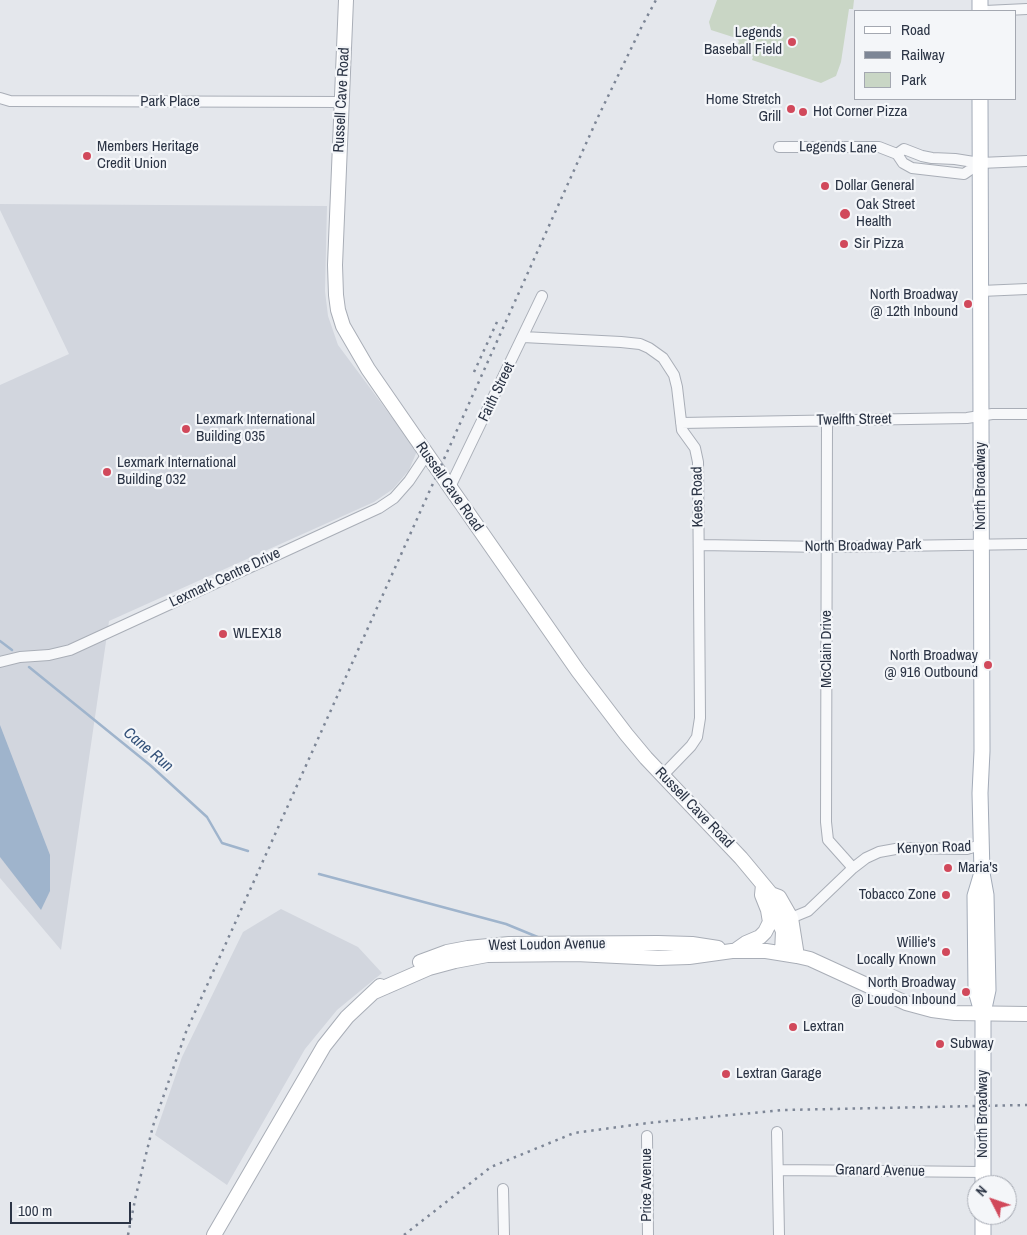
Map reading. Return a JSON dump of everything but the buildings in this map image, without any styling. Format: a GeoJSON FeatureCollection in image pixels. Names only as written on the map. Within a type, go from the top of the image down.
{"type":"FeatureCollection","features":[{"type":"Feature","properties":{"kind":"main road","name":"North Broadway"},"geometry":{"type":"LineString","coordinates":[[980,100],[982,873],[975,896],[976,991],[983,1013],[983,1175]]}},
{"type":"Feature","properties":{"kind":"street","name":"Russell Cave Road"},"geometry":{"type":"LineString","coordinates":[[346,0],[335,265],[338,310],[343,326],[363,361],[450,488],[578,671],[626,734],[741,858],[767,890],[779,897],[791,918],[797,956]]}},
{"type":"Feature","properties":{"kind":"street"},"geometry":{"type":"LineString","coordinates":[[1006,10],[1027,9]]}},
{"type":"Feature","properties":{"kind":"street","name":"Park Place"},"geometry":{"type":"LineString","coordinates":[[0,98],[10,101],[341,102]]}},
{"type":"Feature","properties":{"kind":"street","name":"Legends Lane"},"geometry":{"type":"LineString","coordinates":[[779,147],[879,147],[897,154],[903,162],[912,168],[964,174],[980,163]]}},
{"type":"Feature","properties":{"kind":"street"},"geometry":{"type":"LineString","coordinates":[[980,163],[1027,161]]}},
{"type":"Feature","properties":{"kind":"street"},"geometry":{"type":"LineString","coordinates":[[981,291],[1027,289]]}},
{"type":"Feature","properties":{"kind":"street","name":"Faith Street"},"geometry":{"type":"LineString","coordinates":[[450,488],[542,296]]}},
{"type":"Feature","properties":{"kind":"street","name":"Kees Road"},"geometry":{"type":"LineString","coordinates":[[523,338],[633,342],[648,348],[663,358],[674,375],[684,434],[695,448],[698,462],[699,727],[697,736],[691,746],[663,775]]}},
{"type":"Feature","properties":{"kind":"street","name":"Twelfth Street"},"geometry":{"type":"LineString","coordinates":[[681,423],[827,421],[1027,414]]}},
{"type":"Feature","properties":{"kind":"street","name":"McClain Drive"},"geometry":{"type":"LineString","coordinates":[[827,421],[826,831],[828,840],[853,868]]}},
{"type":"Feature","properties":{"kind":"street","name":"Lexmark Centre Drive"},"geometry":{"type":"LineString","coordinates":[[0,662],[20,657],[49,655],[70,650],[379,508],[394,498],[409,481],[427,454]]}},
{"type":"Feature","properties":{"kind":"street","name":"North Broadway Park"},"geometry":{"type":"LineString","coordinates":[[699,545],[827,547],[1027,544]]}},
{"type":"Feature","properties":{"kind":"street","name":"Kenyon Road"},"geometry":{"type":"LineString","coordinates":[[791,918],[808,911],[866,858],[889,849],[967,849],[981,845]]}},
{"type":"Feature","properties":{"kind":"street","name":"Russell Cave Road"},"geometry":{"type":"LineString","coordinates":[[767,890],[782,931],[782,953]]}},
{"type":"Feature","properties":{"kind":"street"},"geometry":{"type":"LineString","coordinates":[[734,951],[760,937],[765,932],[770,922],[762,895],[767,890]]}},
{"type":"Feature","properties":{"kind":"street","name":"West Loudon Avenue"},"geometry":{"type":"LineString","coordinates":[[214,1235],[324,1046],[347,1017],[388,978],[425,960],[448,952],[478,946],[509,944],[658,943],[692,944],[734,951],[782,953],[818,963],[906,1003],[932,1010],[955,1013],[1027,1014]]}},
{"type":"Feature","properties":{"kind":"street"},"geometry":{"type":"LineString","coordinates":[[777,1132],[779,1235]]}},
{"type":"Feature","properties":{"kind":"street","name":"Price Avenue"},"geometry":{"type":"LineString","coordinates":[[647,1136],[648,1235]]}},
{"type":"Feature","properties":{"kind":"street","name":"Granard Avenue"},"geometry":{"type":"LineString","coordinates":[[778,1170],[967,1178]]}},
{"type":"Feature","properties":{"kind":"street"},"geometry":{"type":"LineString","coordinates":[[503,1188],[504,1235]]}},
{"type":"Feature","properties":{"kind":"shaded area"},"geometry":{"type":"Polygon","coordinates":[[[0,204],[327,206],[325,291],[328,316],[338,345],[417,451],[409,470],[393,489],[374,502],[109,621],[61,950],[0,878],[0,385],[69,354],[0,210],[0,204]]]}},
{"type":"Feature","properties":{"kind":"shaded area"},"geometry":{"type":"Polygon","coordinates":[[[281,909],[358,947],[382,973],[337,1010],[305,1049],[227,1185],[155,1135],[182,1057],[243,932],[281,909]]]}},
{"type":"Feature","properties":{"kind":"green space","name":"Legends Baseball Field"},"geometry":{"type":"Polygon","coordinates":[[[717,0],[854,0],[853,9],[849,9],[841,62],[836,76],[821,83],[752,60],[753,57],[738,44],[739,41],[736,38],[711,30],[709,22],[717,0]]]}},
{"type":"Feature","properties":{"kind":"water"},"geometry":{"type":"Polygon","coordinates":[[[0,725],[50,855],[50,891],[41,910],[0,857],[0,725]]]}},
{"type":"Feature","properties":{"kind":"waterway","name":"Cane Run"},"geometry":{"type":"LineString","coordinates":[[0,641],[12,650]]}},
{"type":"Feature","properties":{"kind":"waterway","name":"Cane Run"},"geometry":{"type":"LineString","coordinates":[[29,667],[150,765],[207,817],[222,843],[248,851]]}},
{"type":"Feature","properties":{"kind":"waterway","name":"Cane Run"},"geometry":{"type":"LineString","coordinates":[[319,874],[506,924],[540,938]]}},
{"type":"Feature","properties":{"kind":"railway"},"geometry":{"type":"LineString","coordinates":[[128,1235],[153,1126],[186,1032],[598,117],[656,0]]}},
{"type":"Feature","properties":{"kind":"railway"},"geometry":{"type":"LineString","coordinates":[[474,372],[497,322]]}},
{"type":"Feature","properties":{"kind":"railway"},"geometry":{"type":"LineString","coordinates":[[404,1235],[491,1167],[574,1133],[648,1123],[783,1110],[1027,1105]]}},
{"type":"Feature","properties":{"kind":"place","name":"Legends Baseball Field"},"geometry":{"type":"Point","coordinates":[792,42]}},
{"type":"Feature","properties":{"kind":"place","name":"Home Stretch Grill"},"geometry":{"type":"Point","coordinates":[791,109]}},
{"type":"Feature","properties":{"kind":"place","name":"Hot Corner Pizza"},"geometry":{"type":"Point","coordinates":[803,112]}},
{"type":"Feature","properties":{"kind":"place","name":"Members Heritage Credit Union"},"geometry":{"type":"Point","coordinates":[87,156]}},
{"type":"Feature","properties":{"kind":"place","name":"Dollar General"},"geometry":{"type":"Point","coordinates":[825,186]}},
{"type":"Feature","properties":{"kind":"place","name":"Oak Street Health"},"geometry":{"type":"Point","coordinates":[845,214]}},
{"type":"Feature","properties":{"kind":"place","name":"Sir Pizza"},"geometry":{"type":"Point","coordinates":[844,244]}},
{"type":"Feature","properties":{"kind":"place","name":"North Broadway @ 12th Inbound"},"geometry":{"type":"Point","coordinates":[968,304]}},
{"type":"Feature","properties":{"kind":"place","name":"Lexmark International Building 035"},"geometry":{"type":"Point","coordinates":[186,429]}},
{"type":"Feature","properties":{"kind":"place","name":"Lexmark International Building 032"},"geometry":{"type":"Point","coordinates":[107,472]}},
{"type":"Feature","properties":{"kind":"place","name":"WLEX18"},"geometry":{"type":"Point","coordinates":[223,634]}},
{"type":"Feature","properties":{"kind":"place","name":"North Broadway @ 916 Outbound"},"geometry":{"type":"Point","coordinates":[988,665]}},
{"type":"Feature","properties":{"kind":"place","name":"Maria's"},"geometry":{"type":"Point","coordinates":[948,868]}},
{"type":"Feature","properties":{"kind":"place","name":"Tobacco Zone"},"geometry":{"type":"Point","coordinates":[946,895]}},
{"type":"Feature","properties":{"kind":"place","name":"Willie's Locally Known"},"geometry":{"type":"Point","coordinates":[946,952]}},
{"type":"Feature","properties":{"kind":"place","name":"North Broadway @ Loudon Inbound"},"geometry":{"type":"Point","coordinates":[966,992]}},
{"type":"Feature","properties":{"kind":"place","name":"Lextran"},"geometry":{"type":"Point","coordinates":[793,1027]}},
{"type":"Feature","properties":{"kind":"place","name":"Subway"},"geometry":{"type":"Point","coordinates":[940,1044]}},
{"type":"Feature","properties":{"kind":"place","name":"Lextran Garage"},"geometry":{"type":"Point","coordinates":[726,1074]}}]}
